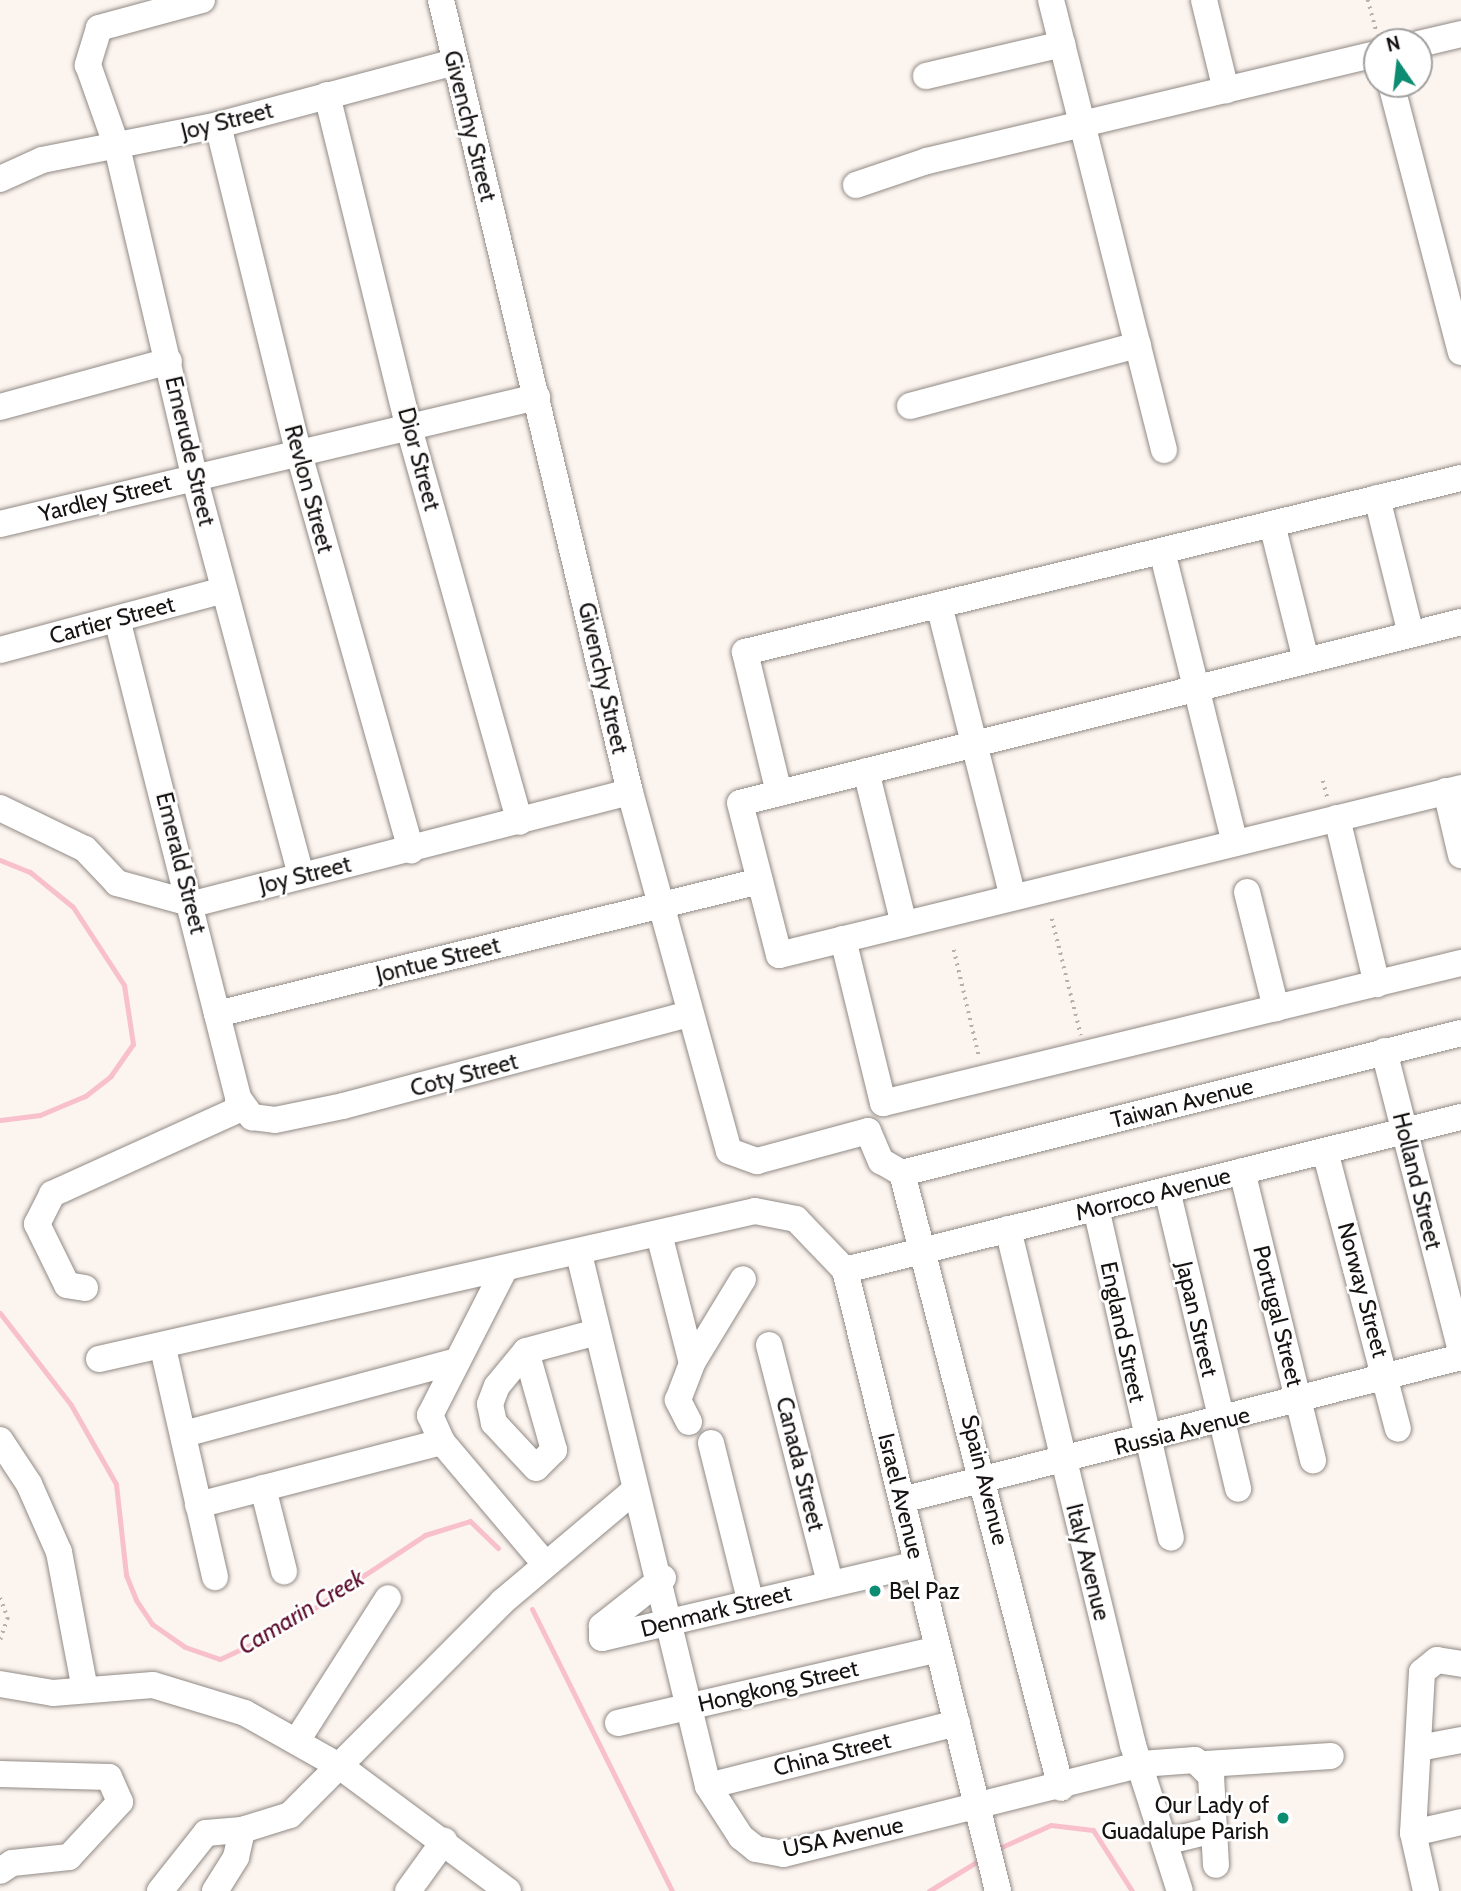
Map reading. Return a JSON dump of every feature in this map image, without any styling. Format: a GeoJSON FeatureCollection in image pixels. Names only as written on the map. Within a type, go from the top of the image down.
{"type":"FeatureCollection","features":[{"type":"Feature","properties":{"kind":"street","name":"Emerude Street"},"geometry":{"type":"LineString","coordinates":[[202,0],[99,28],[88,65],[117,147],[194,476],[301,874]]}},
{"type":"Feature","properties":{"kind":"street","name":"Givenchy Street"},"geometry":{"type":"LineString","coordinates":[[441,0],[630,792],[688,1014],[717,1119],[729,1151],[741,1160],[868,1130],[889,1171],[902,1173]]}},
{"type":"Feature","properties":{"kind":"street"},"geometry":{"type":"LineString","coordinates":[[1051,0],[1164,450]]}},
{"type":"Feature","properties":{"kind":"street"},"geometry":{"type":"LineString","coordinates":[[1204,0],[1226,90]]}},
{"type":"Feature","properties":{"kind":"street"},"geometry":{"type":"LineString","coordinates":[[1433,41],[1461,34]]}},
{"type":"Feature","properties":{"kind":"street"},"geometry":{"type":"LineString","coordinates":[[926,76],[1062,44]]}},
{"type":"Feature","properties":{"kind":"street"},"geometry":{"type":"LineString","coordinates":[[856,185],[1081,124],[1363,57]]}},
{"type":"Feature","properties":{"kind":"street","name":"Joy Street"},"geometry":{"type":"LineString","coordinates":[[0,179],[41,160],[218,125],[454,62]]}},
{"type":"Feature","properties":{"kind":"street","name":"Dior Street"},"geometry":{"type":"LineString","coordinates":[[327,95],[410,428],[520,822]]}},
{"type":"Feature","properties":{"kind":"street"},"geometry":{"type":"LineString","coordinates":[[1395,98],[1461,352]]}},
{"type":"Feature","properties":{"kind":"street","name":"Revlon Street"},"geometry":{"type":"LineString","coordinates":[[218,125],[299,454],[411,850]]}},
{"type":"Feature","properties":{"kind":"street"},"geometry":{"type":"LineString","coordinates":[[910,407],[1138,345]]}},
{"type":"Feature","properties":{"kind":"street"},"geometry":{"type":"LineString","coordinates":[[0,407],[169,361]]}},
{"type":"Feature","properties":{"kind":"street","name":"Yardley Street"},"geometry":{"type":"LineString","coordinates":[[0,524],[537,397]]}},
{"type":"Feature","properties":{"kind":"street"},"geometry":{"type":"LineString","coordinates":[[779,793],[745,652],[1461,478]]}},
{"type":"Feature","properties":{"kind":"street"},"geometry":{"type":"LineString","coordinates":[[1377,498],[1411,634]]}},
{"type":"Feature","properties":{"kind":"street"},"geometry":{"type":"LineString","coordinates":[[1272,524],[1306,660]]}},
{"type":"Feature","properties":{"kind":"street"},"geometry":{"type":"LineString","coordinates":[[1162,551],[1236,843]]}},
{"type":"Feature","properties":{"kind":"street","name":"Cartier Street"},"geometry":{"type":"LineString","coordinates":[[0,650],[224,590]]}},
{"type":"Feature","properties":{"kind":"street"},"geometry":{"type":"LineString","coordinates":[[939,605],[1013,898]]}},
{"type":"Feature","properties":{"kind":"street","name":"Emerald Street"},"geometry":{"type":"LineString","coordinates":[[117,619],[193,904],[217,1014],[242,1108]]}},
{"type":"Feature","properties":{"kind":"street"},"geometry":{"type":"LineString","coordinates":[[1461,622],[740,803],[779,955],[1453,789],[1461,855]]}},
{"type":"Feature","properties":{"kind":"street"},"geometry":{"type":"LineString","coordinates":[[866,771],[904,924]]}},
{"type":"Feature","properties":{"kind":"street","name":"Joy Street"},"geometry":{"type":"LineString","coordinates":[[193,904],[301,874],[411,850],[630,792]]}},
{"type":"Feature","properties":{"kind":"street"},"geometry":{"type":"LineString","coordinates":[[0,808],[85,849],[117,883],[193,904]]}},
{"type":"Feature","properties":{"kind":"street"},"geometry":{"type":"LineString","coordinates":[[1337,818],[1377,984]]}},
{"type":"Feature","properties":{"kind":"street","name":"Jontue Street"},"geometry":{"type":"LineString","coordinates":[[217,1014],[760,881]]}},
{"type":"Feature","properties":{"kind":"street"},"geometry":{"type":"LineString","coordinates":[[1247,892],[1276,1008]]}},
{"type":"Feature","properties":{"kind":"street"},"geometry":{"type":"LineString","coordinates":[[843,939],[883,1103],[1461,963]]}},
{"type":"Feature","properties":{"kind":"street","name":"Coty Street"},"geometry":{"type":"LineString","coordinates":[[242,1108],[252,1117],[275,1120],[688,1014]]}},
{"type":"Feature","properties":{"kind":"street","name":"Taiwan Avenue"},"geometry":{"type":"LineString","coordinates":[[902,1173],[1461,1033]]}},
{"type":"Feature","properties":{"kind":"street","name":"Holland Street"},"geometry":{"type":"LineString","coordinates":[[1384,1051],[1461,1351]]}},
{"type":"Feature","properties":{"kind":"street"},"geometry":{"type":"LineString","coordinates":[[85,1287],[67,1286],[37,1224],[52,1194],[242,1108]]}},
{"type":"Feature","properties":{"kind":"street","name":"Morroco Avenue"},"geometry":{"type":"LineString","coordinates":[[845,1270],[924,1248],[1461,1117]]}},
{"type":"Feature","properties":{"kind":"street","name":"Norway Street"},"geometry":{"type":"LineString","coordinates":[[1325,1151],[1398,1429]]}},
{"type":"Feature","properties":{"kind":"street","name":"Portugal Street"},"geometry":{"type":"LineString","coordinates":[[1242,1171],[1313,1460]]}},
{"type":"Feature","properties":{"kind":"street","name":"Spain Avenue"},"geometry":{"type":"LineString","coordinates":[[902,1173],[986,1479],[1061,1788]]}},
{"type":"Feature","properties":{"kind":"street","name":"Japan Street"},"geometry":{"type":"LineString","coordinates":[[1167,1190],[1238,1489]]}},
{"type":"Feature","properties":{"kind":"street","name":"England Street"},"geometry":{"type":"LineString","coordinates":[[1096,1208],[1146,1439],[1171,1538]]}},
{"type":"Feature","properties":{"kind":"street","name":"Israel Avenue"},"geometry":{"type":"LineString","coordinates":[[659,1234],[755,1211],[776,1211],[816,1233],[845,1270],[996,1881]]}},
{"type":"Feature","properties":{"kind":"street","name":"Italy Avenue"},"geometry":{"type":"LineString","coordinates":[[1008,1229],[1141,1764],[1180,1891]]}},
{"type":"Feature","properties":{"kind":"street"},"geometry":{"type":"LineString","coordinates":[[99,1359],[163,1348],[659,1234],[692,1363]]}},
{"type":"Feature","properties":{"kind":"street","name":"USA Avenue"},"geometry":{"type":"LineString","coordinates":[[579,1254],[635,1490],[663,1577],[708,1786],[741,1837],[756,1849],[784,1854],[982,1819],[1061,1788],[1141,1764],[1206,1764],[1331,1756]]}},
{"type":"Feature","properties":{"kind":"street"},"geometry":{"type":"LineString","coordinates":[[503,1272],[452,1362],[432,1404],[442,1441],[539,1569]]}},
{"type":"Feature","properties":{"kind":"street"},"geometry":{"type":"LineString","coordinates":[[689,1422],[678,1400],[692,1363],[743,1279]]}},
{"type":"Feature","properties":{"kind":"street"},"geometry":{"type":"LineString","coordinates":[[526,1351],[597,1332]]}},
{"type":"Feature","properties":{"kind":"street","name":"Canada Street"},"geometry":{"type":"LineString","coordinates":[[769,1345],[830,1583]]}},
{"type":"Feature","properties":{"kind":"street"},"geometry":{"type":"LineString","coordinates":[[163,1348],[215,1577]]}},
{"type":"Feature","properties":{"kind":"street","name":"Russia Avenue"},"geometry":{"type":"LineString","coordinates":[[902,1500],[1220,1422],[1461,1357]]}},
{"type":"Feature","properties":{"kind":"street"},"geometry":{"type":"LineString","coordinates":[[184,1434],[452,1362]]}},
{"type":"Feature","properties":{"kind":"street"},"geometry":{"type":"LineString","coordinates":[[0,1440],[29,1484],[59,1552],[85,1689]]}},
{"type":"Feature","properties":{"kind":"street"},"geometry":{"type":"LineString","coordinates":[[198,1505],[442,1441]]}},
{"type":"Feature","properties":{"kind":"street"},"geometry":{"type":"LineString","coordinates":[[711,1443],[751,1603]]}},
{"type":"Feature","properties":{"kind":"street"},"geometry":{"type":"LineString","coordinates":[[263,1488],[285,1572]]}},
{"type":"Feature","properties":{"kind":"street"},"geometry":{"type":"LineString","coordinates":[[160,1891],[206,1833],[242,1830],[290,1815],[341,1767],[502,1602],[635,1490]]}},
{"type":"Feature","properties":{"kind":"street","name":"Denmark Street"},"geometry":{"type":"LineString","coordinates":[[663,1577],[603,1626],[600,1635],[674,1623],[917,1564]]}},
{"type":"Feature","properties":{"kind":"street"},"geometry":{"type":"LineString","coordinates":[[298,1739],[387,1598]]}},
{"type":"Feature","properties":{"kind":"street","name":"Hongkong Street"},"geometry":{"type":"LineString","coordinates":[[618,1723],[938,1649]]}},
{"type":"Feature","properties":{"kind":"street"},"geometry":{"type":"LineString","coordinates":[[1426,1891],[1413,1833],[1422,1672],[1437,1660],[1461,1664]]}},
{"type":"Feature","properties":{"kind":"street"},"geometry":{"type":"LineString","coordinates":[[0,1684],[24,1691],[153,1685],[245,1713],[298,1739],[341,1767],[509,1891]]}},
{"type":"Feature","properties":{"kind":"street","name":"China Street"},"geometry":{"type":"LineString","coordinates":[[708,1786],[957,1723]]}},
{"type":"Feature","properties":{"kind":"street"},"geometry":{"type":"LineString","coordinates":[[1419,1748],[1461,1740]]}},
{"type":"Feature","properties":{"kind":"street"},"geometry":{"type":"LineString","coordinates":[[1206,1764],[1216,1865]]}},
{"type":"Feature","properties":{"kind":"street"},"geometry":{"type":"LineString","coordinates":[[0,1774],[109,1777],[120,1802],[69,1857],[12,1863],[0,1871]]}},
{"type":"Feature","properties":{"kind":"street"},"geometry":{"type":"LineString","coordinates":[[1413,1833],[1461,1822]]}},
{"type":"Feature","properties":{"kind":"street"},"geometry":{"type":"LineString","coordinates":[[215,1891],[236,1857],[242,1830]]}},
{"type":"Feature","properties":{"kind":"street"},"geometry":{"type":"LineString","coordinates":[[1165,1842],[1214,1830]]}},
{"type":"Feature","properties":{"kind":"street"},"geometry":{"type":"LineString","coordinates":[[408,1891],[444,1841]]}},
{"type":"Feature","properties":{"kind":"path"},"geometry":{"type":"LineString","coordinates":[[1367,0],[1376,28]]}},
{"type":"Feature","properties":{"kind":"path"},"geometry":{"type":"LineString","coordinates":[[1052,919],[1085,1055]]}},
{"type":"Feature","properties":{"kind":"path"},"geometry":{"type":"LineString","coordinates":[[954,950],[985,1079]]}},
{"type":"Feature","properties":{"kind":"path"},"geometry":{"type":"LineString","coordinates":[[0,1598],[8,1618],[0,1641]]}},
{"type":"Feature","properties":{"kind":"waterway","name":"Camarin Creek"},"geometry":{"type":"LineString","coordinates":[[0,860],[30,872],[73,907],[124,985],[133,1044],[111,1076],[85,1096],[40,1115],[0,1120]]}},
{"type":"Feature","properties":{"kind":"waterway","name":"Camarin Creek"},"geometry":{"type":"LineString","coordinates":[[0,1313],[71,1405],[116,1484],[126,1575],[136,1600],[152,1624],[185,1647],[220,1659],[278,1632],[425,1535],[470,1521],[498,1548]]}},
{"type":"Feature","properties":{"kind":"waterway","name":"Camarin Creek"},"geometry":{"type":"LineString","coordinates":[[532,1609],[672,1891]]}},
{"type":"Feature","properties":{"kind":"waterway","name":"Camarin Creek"},"geometry":{"type":"LineString","coordinates":[[997,1849],[1051,1825],[1093,1830],[1132,1891]]}},
{"type":"Feature","properties":{"kind":"waterway","name":"Camarin Creek"},"geometry":{"type":"LineString","coordinates":[[929,1891],[983,1858]]}},
{"type":"Feature","properties":{"kind":"place","name":"Bel Paz"},"geometry":{"type":"Point","coordinates":[875,1591]}},
{"type":"Feature","properties":{"kind":"place","name":"Our Lady of Guadalupe Parish"},"geometry":{"type":"Point","coordinates":[1283,1818]}}]}
